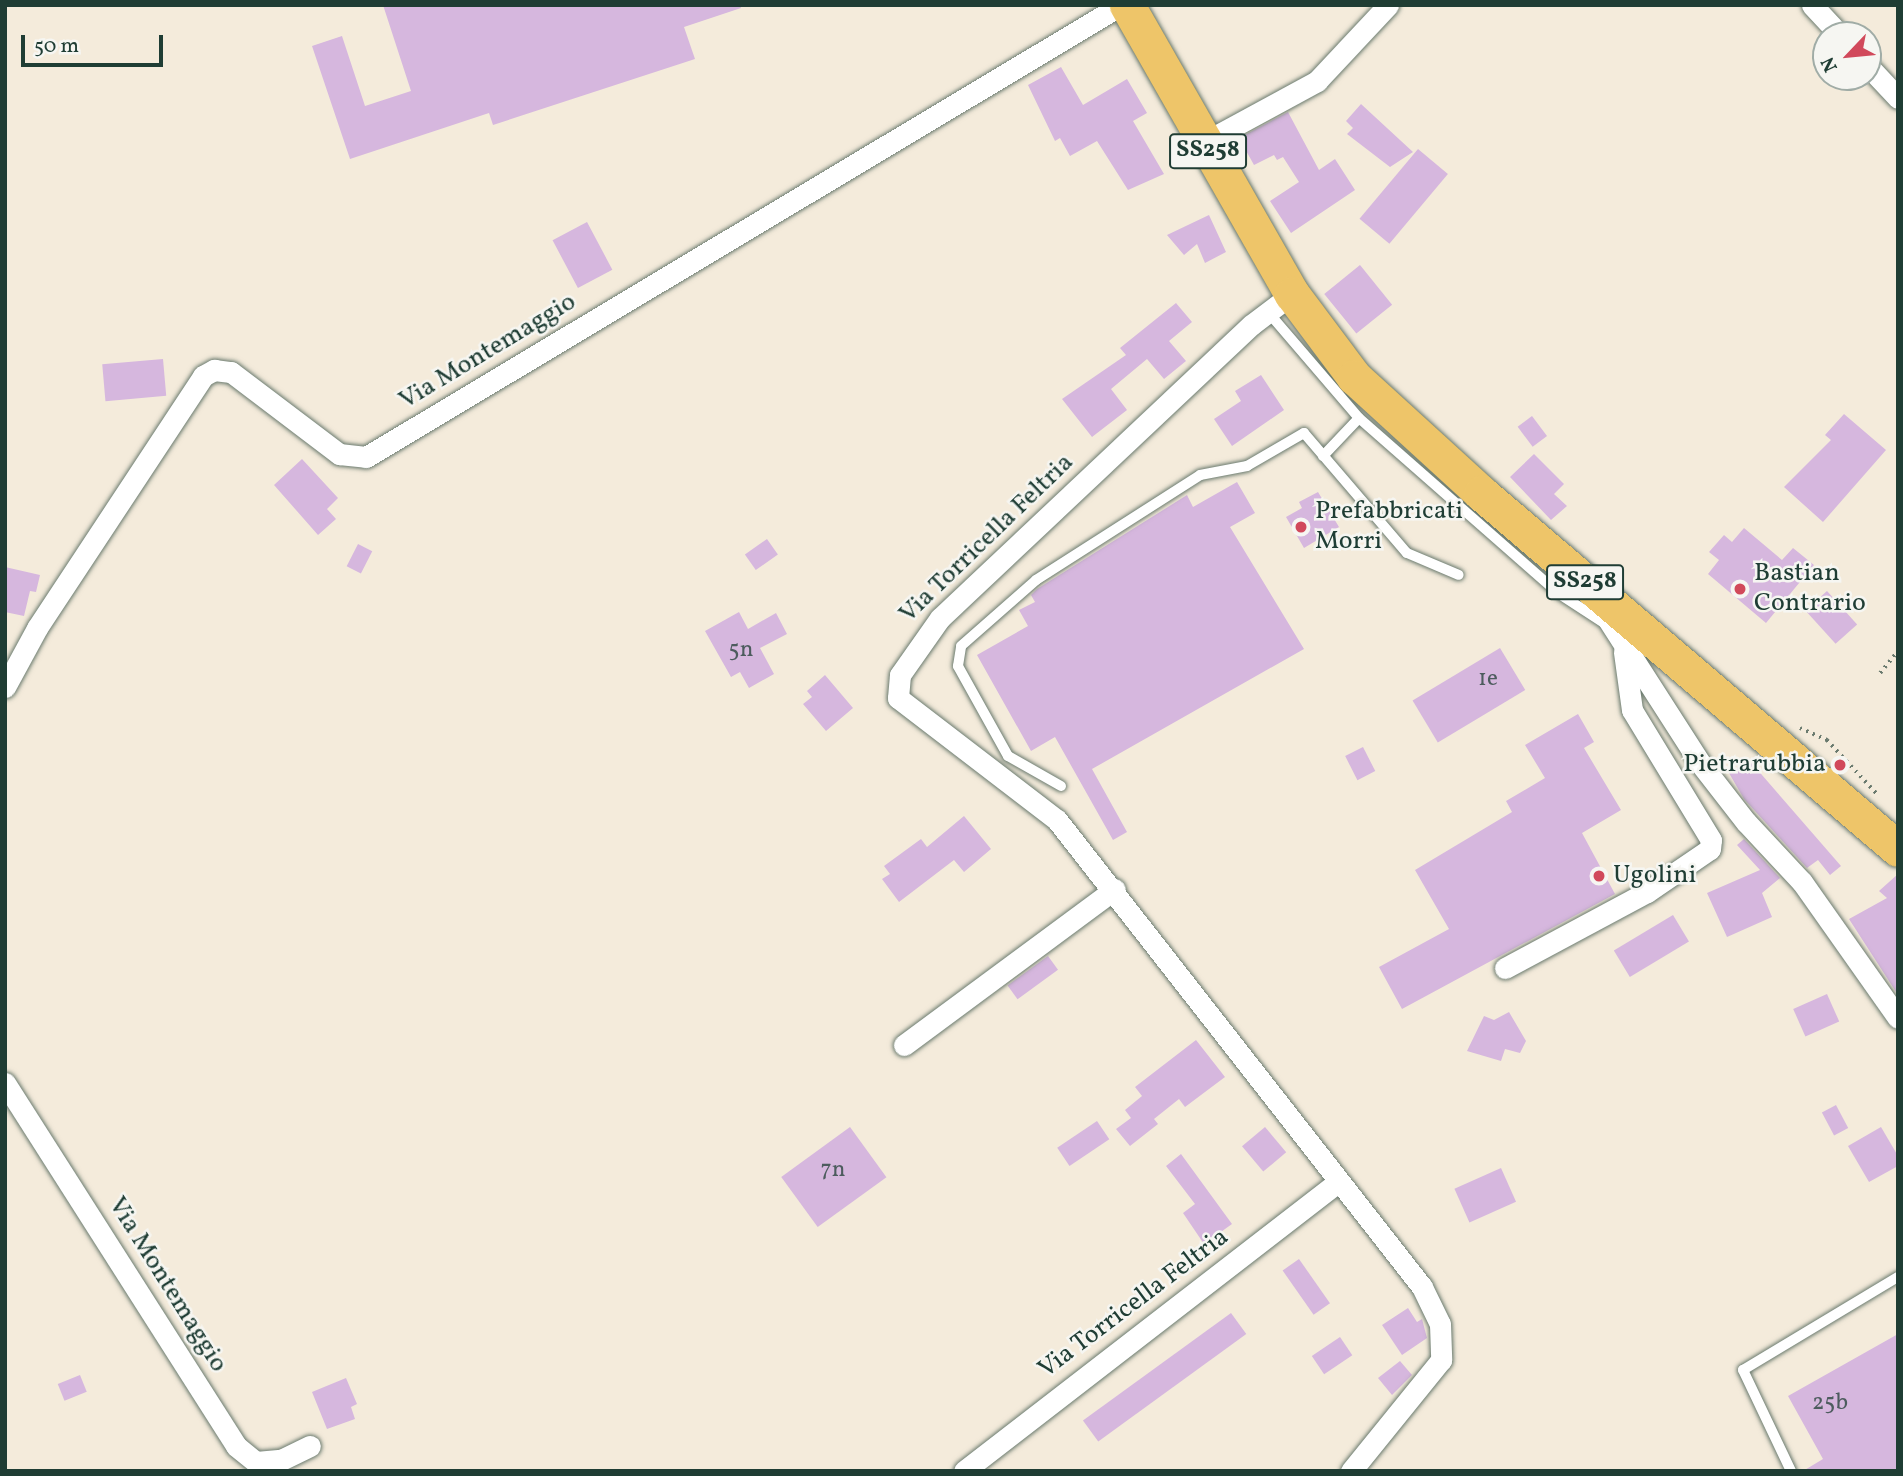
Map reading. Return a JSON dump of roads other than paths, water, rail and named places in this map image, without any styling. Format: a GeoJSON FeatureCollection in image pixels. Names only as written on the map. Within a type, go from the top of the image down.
{"type":"FeatureCollection","features":[{"type":"Feature","properties":{"kind":"main road","name":"SS258"},"geometry":{"type":"LineString","coordinates":[[1126,5],[1203,143],[1280,303],[1354,377],[1585,582],[1898,849]]}},
{"type":"Feature","properties":{"kind":"street","name":"Via Montemaggio"},"geometry":{"type":"LineString","coordinates":[[5,687],[59,593],[202,376],[214,370],[231,372],[339,454],[348,458],[366,457],[1121,5]]}},
{"type":"Feature","properties":{"kind":"street"},"geometry":{"type":"LineString","coordinates":[[1203,143],[1317,81],[1388,5]]}},
{"type":"Feature","properties":{"kind":"street"},"geometry":{"type":"LineString","coordinates":[[1812,5],[1827,21]]}},
{"type":"Feature","properties":{"kind":"street"},"geometry":{"type":"LineString","coordinates":[[1882,81],[1898,98]]}},
{"type":"Feature","properties":{"kind":"street","name":"Via Torricella Feltria"},"geometry":{"type":"LineString","coordinates":[[1280,303],[940,618],[900,675],[898,698],[1057,820],[1115,889],[1338,1182],[1422,1287],[1440,1324],[1441,1360],[1351,1471]]}},
{"type":"Feature","properties":{"kind":"street"},"geometry":{"type":"LineString","coordinates":[[1585,582],[1623,647],[1700,763],[1746,822],[1802,882],[1898,1018]]}},
{"type":"Feature","properties":{"kind":"street"},"geometry":{"type":"LineString","coordinates":[[1505,968],[1649,890],[1710,849],[1711,840],[1690,815],[1632,709],[1623,647]]}},
{"type":"Feature","properties":{"kind":"street"},"geometry":{"type":"LineString","coordinates":[[904,1045],[1115,889]]}},
{"type":"Feature","properties":{"kind":"street","name":"Via Montemaggio"},"geometry":{"type":"LineString","coordinates":[[5,1083],[236,1446],[256,1462],[281,1460],[310,1446]]}},
{"type":"Feature","properties":{"kind":"street","name":"Via Torricella Feltria"},"geometry":{"type":"LineString","coordinates":[[964,1471],[1338,1182]]}},
{"type":"Feature","properties":{"kind":"lane"},"geometry":{"type":"LineString","coordinates":[[1280,303],[1359,418],[1558,593],[1612,629]]}},
{"type":"Feature","properties":{"kind":"lane"},"geometry":{"type":"LineString","coordinates":[[1323,456],[1359,418]]}},
{"type":"Feature","properties":{"kind":"lane"},"geometry":{"type":"LineString","coordinates":[[1060,786],[1008,756],[958,666],[961,646],[1036,580],[1200,475],[1247,466],[1304,433],[1408,553],[1459,575]]}},
{"type":"Feature","properties":{"kind":"lane"},"geometry":{"type":"LineString","coordinates":[[1791,1471],[1743,1370],[1898,1277]]}},
{"type":"Feature","properties":{"kind":"place","name":"Prefabbricati Morri"},"geometry":{"type":"Point","coordinates":[1301,527]}},
{"type":"Feature","properties":{"kind":"place","name":"Bastian Contrario"},"geometry":{"type":"Point","coordinates":[1740,589]}},
{"type":"Feature","properties":{"kind":"place","name":"Pietrarubbia"},"geometry":{"type":"Point","coordinates":[1840,765]}},
{"type":"Feature","properties":{"kind":"place","name":"Ugolini"},"geometry":{"type":"Point","coordinates":[1599,876]}}]}
